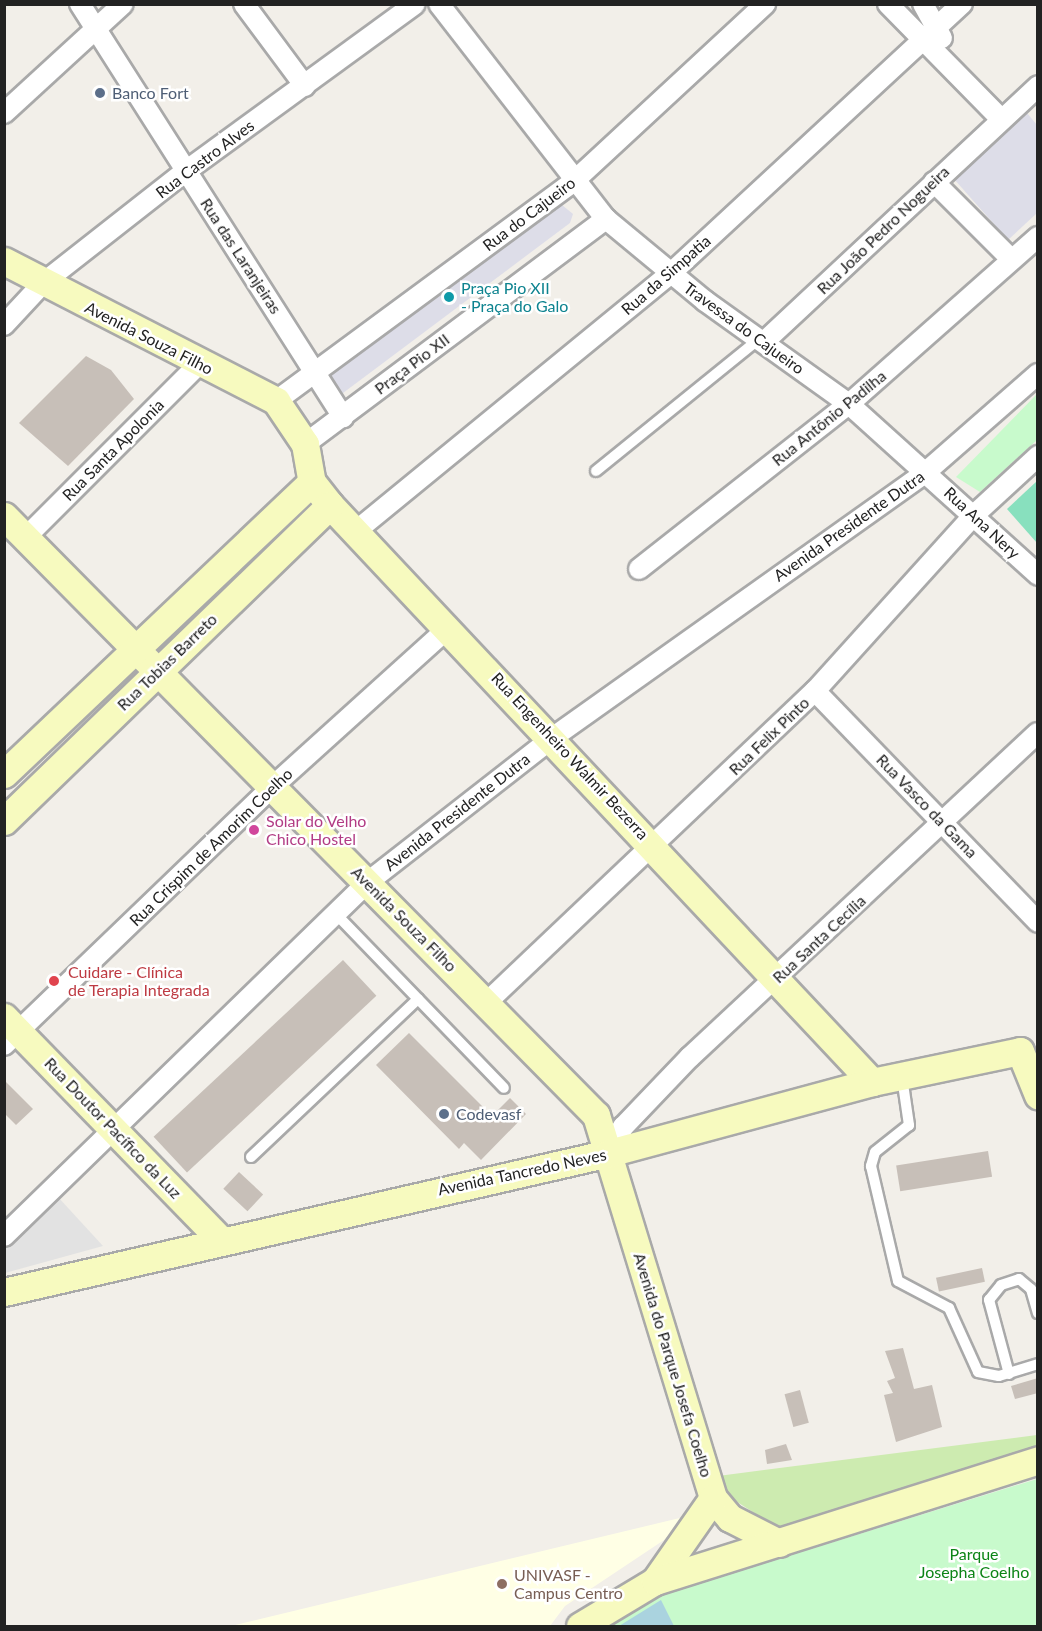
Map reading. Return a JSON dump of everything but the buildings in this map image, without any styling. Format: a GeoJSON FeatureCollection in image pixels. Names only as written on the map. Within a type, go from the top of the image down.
{"type":"FeatureCollection","features":[{"type":"Feature","properties":{"kind":"main road","name":"Avenida Souza Filho"},"geometry":{"type":"LineString","coordinates":[[4,261],[43,284],[283,409]]}},
{"type":"Feature","properties":{"kind":"main road","name":"Rua Engenheiro Walmir Bezerra"},"geometry":{"type":"LineString","coordinates":[[283,409],[305,444],[312,482],[330,505],[655,846],[872,1082]]}},
{"type":"Feature","properties":{"kind":"main road","name":"Rua Tobias Barreto"},"geometry":{"type":"LineString","coordinates":[[4,774],[312,482]]}},
{"type":"Feature","properties":{"kind":"main road","name":"Rua Tobias Barreto"},"geometry":{"type":"LineString","coordinates":[[4,821],[330,505]]}},
{"type":"Feature","properties":{"kind":"main road","name":"Avenida Souza Filho"},"geometry":{"type":"LineString","coordinates":[[4,516],[270,789],[368,882],[596,1114],[609,1153]]}},
{"type":"Feature","properties":{"kind":"main road","name":"Rua Doutor Pacífico da Luz"},"geometry":{"type":"LineString","coordinates":[[9,1031],[113,1125],[219,1239]]}},
{"type":"Feature","properties":{"kind":"main road","name":"Avenida Tancredo Neves"},"geometry":{"type":"LineString","coordinates":[[4,1292],[219,1239],[609,1153],[872,1082],[1029,1049]]}},
{"type":"Feature","properties":{"kind":"main road"},"geometry":{"type":"LineString","coordinates":[[1029,1049],[1038,1095]]}},
{"type":"Feature","properties":{"kind":"main road","name":"Avenida do Parque Josefa Coelho"},"geometry":{"type":"LineString","coordinates":[[609,1153],[713,1498],[730,1518],[779,1543]]}},
{"type":"Feature","properties":{"kind":"main road"},"geometry":{"type":"LineString","coordinates":[[580,1626],[655,1581],[1038,1460]]}},
{"type":"Feature","properties":{"kind":"main road"},"geometry":{"type":"LineString","coordinates":[[655,1581],[713,1498]]}},
{"type":"Feature","properties":{"kind":"street","name":"Rua das Laranjeiras"},"geometry":{"type":"LineString","coordinates":[[80,4],[343,417]]}},
{"type":"Feature","properties":{"kind":"street"},"geometry":{"type":"LineString","coordinates":[[4,113],[123,4]]}},
{"type":"Feature","properties":{"kind":"street"},"geometry":{"type":"LineString","coordinates":[[244,4],[305,86]]}},
{"type":"Feature","properties":{"kind":"street","name":"Rua Castro Alves"},"geometry":{"type":"LineString","coordinates":[[4,325],[43,284],[186,171],[415,4]]}},
{"type":"Feature","properties":{"kind":"street","name":"Travessa do Cajueiro"},"geometry":{"type":"LineString","coordinates":[[439,4],[573,182],[606,219],[670,274],[849,404],[926,472]]}},
{"type":"Feature","properties":{"kind":"street","name":"Rua do Cajueiro"},"geometry":{"type":"LineString","coordinates":[[283,409],[315,372],[573,182],[765,4]]}},
{"type":"Feature","properties":{"kind":"street"},"geometry":{"type":"LineString","coordinates":[[888,4],[921,43],[949,63],[1000,118]]}},
{"type":"Feature","properties":{"kind":"street"},"geometry":{"type":"LineString","coordinates":[[923,4],[939,26],[949,63]]}},
{"type":"Feature","properties":{"kind":"street","name":"Rua da Simpatia"},"geometry":{"type":"LineString","coordinates":[[356,531],[670,274],[962,4]]}},
{"type":"Feature","properties":{"kind":"street","name":"Rua João Pedro Nogueira"},"geometry":{"type":"LineString","coordinates":[[763,340],[1000,118],[1036,90]]}},
{"type":"Feature","properties":{"kind":"street"},"geometry":{"type":"LineString","coordinates":[[934,182],[1012,260]]}},
{"type":"Feature","properties":{"kind":"street","name":"Praça Pio XII"},"geometry":{"type":"LineString","coordinates":[[305,444],[606,219]]}},
{"type":"Feature","properties":{"kind":"street","name":"Rua Antônio Padilha"},"geometry":{"type":"LineString","coordinates":[[639,569],[849,404],[1038,237]]}},
{"type":"Feature","properties":{"kind":"street","name":"Rua Santa Apolonia"},"geometry":{"type":"LineString","coordinates":[[26,537],[199,364]]}},
{"type":"Feature","properties":{"kind":"street","name":"Avenida Presidente Dutra"},"geometry":{"type":"LineString","coordinates":[[4,1236],[113,1125],[368,882],[552,738],[926,472],[1038,374]]}},
{"type":"Feature","properties":{"kind":"street","name":"Rua Felix Pinto"},"geometry":{"type":"LineString","coordinates":[[487,1002],[655,846],[815,691],[975,514],[1038,456]]}},
{"type":"Feature","properties":{"kind":"street","name":"Rua Ana Nery"},"geometry":{"type":"LineString","coordinates":[[926,472],[975,514],[1038,576]]}},
{"type":"Feature","properties":{"kind":"street","name":"Rua Crispim de Amorim Coelho"},"geometry":{"type":"LineString","coordinates":[[9,1031],[448,628]]}},
{"type":"Feature","properties":{"kind":"street","name":"Rua Vasco da Gama"},"geometry":{"type":"LineString","coordinates":[[815,691],[1038,922]]}},
{"type":"Feature","properties":{"kind":"street","name":"Rua Santa Cecília"},"geometry":{"type":"LineString","coordinates":[[609,1153],[623,1127],[777,978],[1038,733]]}},
{"type":"Feature","properties":{"kind":"lane"},"geometry":{"type":"LineString","coordinates":[[596,471],[763,340]]}},
{"type":"Feature","properties":{"kind":"lane"},"geometry":{"type":"LineString","coordinates":[[335,913],[504,1088]]}},
{"type":"Feature","properties":{"kind":"lane"},"geometry":{"type":"LineString","coordinates":[[251,1157],[418,999]]}},
{"type":"Feature","properties":{"kind":"lane"},"geometry":{"type":"LineString","coordinates":[[902,1076],[909,1125],[875,1152],[871,1166],[898,1281],[950,1308],[978,1372],[1008,1374],[1038,1364]]}},
{"type":"Feature","properties":{"kind":"lane"},"geometry":{"type":"LineString","coordinates":[[1008,1374],[989,1300],[1001,1285],[1019,1279],[1031,1289],[1038,1313]]}},
{"type":"Feature","properties":{"kind":"shaded area"},"geometry":{"type":"Polygon","coordinates":[[[1027,113],[1037,125],[1037,213],[1008,240],[954,179],[1027,113]]]}},
{"type":"Feature","properties":{"kind":"shaded area","name":"Praça Pio XII - Praça do Galo"},"geometry":{"type":"Polygon","coordinates":[[[556,200],[573,214],[570,223],[343,393],[334,389],[329,371],[556,200]]]}},
{"type":"Feature","properties":{"kind":"shaded area"},"geometry":{"type":"Polygon","coordinates":[[[58,1197],[103,1246],[5,1273],[5,1247],[58,1197]]]}},
{"type":"Feature","properties":{"kind":"shaded area","name":"UNIVASF - Campus Centro"},"geometry":{"type":"Polygon","coordinates":[[[688,1516],[664,1540],[565,1606],[550,1626],[231,1626],[688,1516]]]}},
{"type":"Feature","properties":{"kind":"green space"},"geometry":{"type":"Polygon","coordinates":[[[1037,394],[1037,440],[980,492],[956,477],[1037,394]]]}},
{"type":"Feature","properties":{"kind":"green space"},"geometry":{"type":"Polygon","coordinates":[[[1037,481],[1037,543],[1007,509],[1037,481]]]}},
{"type":"Feature","properties":{"kind":"green space"},"geometry":{"type":"Polygon","coordinates":[[[1037,1435],[1037,1447],[782,1531],[728,1496],[718,1476],[1037,1435]]]}},
{"type":"Feature","properties":{"kind":"green space","name":"Parque Josepha Coelho"},"geometry":{"type":"Polygon","coordinates":[[[1037,1479],[1037,1626],[603,1626],[655,1597],[1037,1479]]]}},
{"type":"Feature","properties":{"kind":"water"},"geometry":{"type":"Polygon","coordinates":[[[661,1600],[674,1626],[619,1626],[661,1600]]]}},
{"type":"Feature","properties":{"kind":"place","name":"Banco Fort"},"geometry":{"type":"Point","coordinates":[100,93]}},
{"type":"Feature","properties":{"kind":"place","name":"Praça Pio XII - Praça do Galo"},"geometry":{"type":"Point","coordinates":[449,297]}},
{"type":"Feature","properties":{"kind":"place","name":"Solar do Velho Chico Hostel"},"geometry":{"type":"Point","coordinates":[254,830]}},
{"type":"Feature","properties":{"kind":"place","name":"Cuidare - Clínica de Terapia Integrada"},"geometry":{"type":"Point","coordinates":[54,981]}},
{"type":"Feature","properties":{"kind":"place","name":"Codevasf"},"geometry":{"type":"Point","coordinates":[444,1114]}},
{"type":"Feature","properties":{"kind":"place","name":"UNIVASF - Campus Centro"},"geometry":{"type":"Point","coordinates":[502,1584]}}]}
